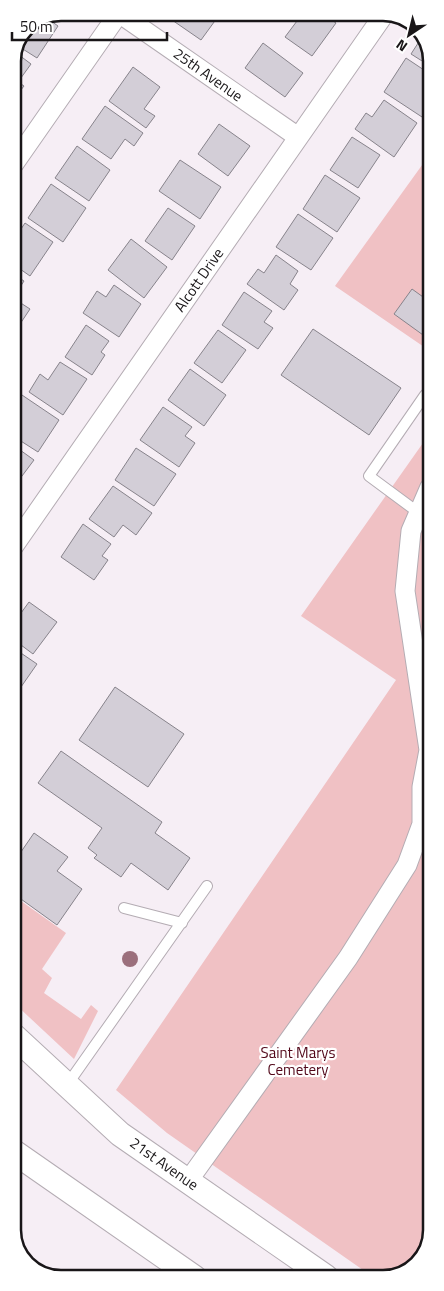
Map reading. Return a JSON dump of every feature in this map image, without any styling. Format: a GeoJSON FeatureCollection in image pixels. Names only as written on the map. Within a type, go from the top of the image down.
{"type":"FeatureCollection","features":[{"type":"Feature","properties":{"kind":"street"},"geometry":{"type":"LineString","coordinates":[[21,154],[113,21]]}},
{"type":"Feature","properties":{"kind":"street","name":"25th Avenue"},"geometry":{"type":"LineString","coordinates":[[131,21],[298,137]]}},
{"type":"Feature","properties":{"kind":"street","name":"Alcott Drive"},"geometry":{"type":"LineString","coordinates":[[21,535],[379,21]]}},
{"type":"Feature","properties":{"kind":"street"},"geometry":{"type":"LineString","coordinates":[[423,504],[411,531],[405,590],[423,710]]}},
{"type":"Feature","properties":{"kind":"street"},"geometry":{"type":"LineString","coordinates":[[188,1181],[348,958],[407,865],[422,824],[423,782]]}},
{"type":"Feature","properties":{"kind":"street","name":"21st Avenue"},"geometry":{"type":"LineString","coordinates":[[21,1043],[120,1134],[316,1270]]}},
{"type":"Feature","properties":{"kind":"street"},"geometry":{"type":"LineString","coordinates":[[21,1157],[184,1270]]}},
{"type":"Feature","properties":{"kind":"lane"},"geometry":{"type":"LineString","coordinates":[[419,513],[369,476],[423,396]]}},
{"type":"Feature","properties":{"kind":"lane"},"geometry":{"type":"LineString","coordinates":[[66,1086],[207,886]]}},
{"type":"Feature","properties":{"kind":"lane"},"geometry":{"type":"LineString","coordinates":[[124,908],[182,922]]}},
{"type":"Feature","properties":{"kind":"green space"},"geometry":{"type":"Polygon","coordinates":[[[423,164],[423,346],[335,286],[423,164]]]}},
{"type":"Feature","properties":{"kind":"green space","name":"Saint Marys Cemetery"},"geometry":{"type":"Polygon","coordinates":[[[423,443],[423,1230],[421,1243],[411,1258],[400,1266],[383,1270],[363,1270],[167,1133],[116,1090],[396,680],[301,616],[423,443]]]}},
{"type":"Feature","properties":{"kind":"green space"},"geometry":{"type":"Polygon","coordinates":[[[21,901],[66,933],[42,969],[52,978],[44,993],[81,1019],[91,1005],[98,1011],[74,1059],[21,1010],[21,901]]]}},
{"type":"Feature","properties":{"kind":"building"},"geometry":{"type":"Polygon","coordinates":[[[173,21],[215,21],[201,40],[173,21]]]}},
{"type":"Feature","properties":{"kind":"building"},"geometry":{"type":"Polygon","coordinates":[[[297,21],[333,21],[336,23],[312,56],[285,37],[297,21]]]}},
{"type":"Feature","properties":{"kind":"building"},"geometry":{"type":"Polygon","coordinates":[[[53,22],[58,26],[37,58],[23,49],[24,46],[39,28],[53,22]]]}},
{"type":"Feature","properties":{"kind":"building"},"geometry":{"type":"Polygon","coordinates":[[[263,43],[303,73],[285,97],[245,68],[263,43]]]}},
{"type":"Feature","properties":{"kind":"building"},"geometry":{"type":"Polygon","coordinates":[[[418,43],[423,62],[411,54],[418,43]]]}},
{"type":"Feature","properties":{"kind":"building"},"geometry":{"type":"Polygon","coordinates":[[[22,57],[31,64],[21,78],[22,57]]]}},
{"type":"Feature","properties":{"kind":"building"},"geometry":{"type":"Polygon","coordinates":[[[406,58],[423,69],[423,116],[422,117],[384,92],[406,58]]]}},
{"type":"Feature","properties":{"kind":"building"},"geometry":{"type":"Polygon","coordinates":[[[133,67],[160,87],[144,109],[155,116],[146,128],[109,101],[133,67]]]}},
{"type":"Feature","properties":{"kind":"building"},"geometry":{"type":"Polygon","coordinates":[[[384,100],[417,123],[394,157],[355,129],[366,113],[372,117],[384,100]]]}},
{"type":"Feature","properties":{"kind":"building"},"geometry":{"type":"Polygon","coordinates":[[[105,106],[143,133],[134,146],[125,139],[111,159],[82,139],[105,106]]]}},
{"type":"Feature","properties":{"kind":"building"},"geometry":{"type":"Polygon","coordinates":[[[219,124],[250,146],[228,176],[198,154],[219,124]]]}},
{"type":"Feature","properties":{"kind":"building"},"geometry":{"type":"Polygon","coordinates":[[[352,137],[380,155],[358,188],[330,170],[352,137]]]}},
{"type":"Feature","properties":{"kind":"building"},"geometry":{"type":"Polygon","coordinates":[[[77,146],[110,170],[89,201],[55,178],[77,146]]]}},
{"type":"Feature","properties":{"kind":"building"},"geometry":{"type":"Polygon","coordinates":[[[180,160],[221,187],[200,219],[159,191],[180,160]]]}},
{"type":"Feature","properties":{"kind":"building"},"geometry":{"type":"Polygon","coordinates":[[[325,175],[360,198],[337,232],[303,209],[325,175]]]}},
{"type":"Feature","properties":{"kind":"building"},"geometry":{"type":"Polygon","coordinates":[[[51,184],[86,208],[63,242],[28,218],[51,184]]]}},
{"type":"Feature","properties":{"kind":"building"},"geometry":{"type":"Polygon","coordinates":[[[168,208],[195,226],[172,260],[145,241],[168,208]]]}},
{"type":"Feature","properties":{"kind":"building"},"geometry":{"type":"Polygon","coordinates":[[[298,214],[333,238],[311,270],[276,247],[298,214]]]}},
{"type":"Feature","properties":{"kind":"building"},"geometry":{"type":"Polygon","coordinates":[[[25,223],[53,242],[30,276],[21,270],[21,229],[25,223]]]}},
{"type":"Feature","properties":{"kind":"building"},"geometry":{"type":"Polygon","coordinates":[[[131,239],[167,267],[144,298],[108,270],[131,239]]]}},
{"type":"Feature","properties":{"kind":"building"},"geometry":{"type":"Polygon","coordinates":[[[276,255],[298,271],[290,284],[298,290],[284,310],[247,284],[258,269],[264,273],[276,255]]]}},
{"type":"Feature","properties":{"kind":"building"},"geometry":{"type":"Polygon","coordinates":[[[114,285],[141,304],[119,337],[83,313],[97,291],[106,297],[114,285]]]}},
{"type":"Feature","properties":{"kind":"building"},"geometry":{"type":"Polygon","coordinates":[[[412,289],[423,297],[423,335],[394,314],[412,289]]]}},
{"type":"Feature","properties":{"kind":"building"},"geometry":{"type":"Polygon","coordinates":[[[244,292],[272,311],[264,322],[273,328],[258,349],[222,325],[244,292]]]}},
{"type":"Feature","properties":{"kind":"building"},"geometry":{"type":"Polygon","coordinates":[[[21,303],[30,309],[21,322],[21,303]]]}},
{"type":"Feature","properties":{"kind":"building"},"geometry":{"type":"Polygon","coordinates":[[[86,325],[109,341],[101,352],[105,355],[92,375],[65,357],[86,325]]]}},
{"type":"Feature","properties":{"kind":"building"},"geometry":{"type":"Polygon","coordinates":[[[313,329],[401,388],[369,435],[281,375],[313,329]]]}},
{"type":"Feature","properties":{"kind":"building"},"geometry":{"type":"Polygon","coordinates":[[[218,330],[246,350],[222,383],[194,363],[218,330]]]}},
{"type":"Feature","properties":{"kind":"building"},"geometry":{"type":"Polygon","coordinates":[[[60,362],[87,379],[63,415],[29,392],[40,374],[48,380],[60,362]]]}},
{"type":"Feature","properties":{"kind":"building"},"geometry":{"type":"Polygon","coordinates":[[[190,369],[226,395],[204,426],[168,400],[190,369]]]}},
{"type":"Feature","properties":{"kind":"building"},"geometry":{"type":"Polygon","coordinates":[[[21,394],[59,420],[38,452],[21,441],[21,394]]]}},
{"type":"Feature","properties":{"kind":"building"},"geometry":{"type":"Polygon","coordinates":[[[163,407],[192,427],[185,436],[195,443],[179,467],[140,440],[163,407]]]}},
{"type":"Feature","properties":{"kind":"building"},"geometry":{"type":"Polygon","coordinates":[[[136,448],[176,474],[154,506],[115,480],[136,448]]]}},
{"type":"Feature","properties":{"kind":"building"},"geometry":{"type":"Polygon","coordinates":[[[21,451],[34,460],[21,477],[21,451]]]}},
{"type":"Feature","properties":{"kind":"building"},"geometry":{"type":"Polygon","coordinates":[[[113,486],[152,513],[136,535],[123,525],[114,537],[89,519],[113,486]]]}},
{"type":"Feature","properties":{"kind":"building"},"geometry":{"type":"Polygon","coordinates":[[[83,524],[111,544],[102,556],[108,560],[94,580],[61,557],[83,524]]]}},
{"type":"Feature","properties":{"kind":"building"},"geometry":{"type":"Polygon","coordinates":[[[29,602],[57,622],[33,654],[21,645],[21,613],[29,602]]]}},
{"type":"Feature","properties":{"kind":"building"},"geometry":{"type":"Polygon","coordinates":[[[21,653],[37,664],[21,687],[21,653]]]}},
{"type":"Feature","properties":{"kind":"building"},"geometry":{"type":"Polygon","coordinates":[[[115,687],[184,734],[148,787],[79,740],[115,687]]]}},
{"type":"Feature","properties":{"kind":"building"},"geometry":{"type":"Polygon","coordinates":[[[61,751],[162,822],[155,833],[190,858],[168,890],[131,863],[121,877],[94,858],[97,855],[88,848],[102,828],[38,783],[61,751]]]}},
{"type":"Feature","properties":{"kind":"building"},"geometry":{"type":"Polygon","coordinates":[[[34,833],[68,857],[57,871],[82,889],[57,925],[21,899],[21,852],[34,833]]]}}]}
